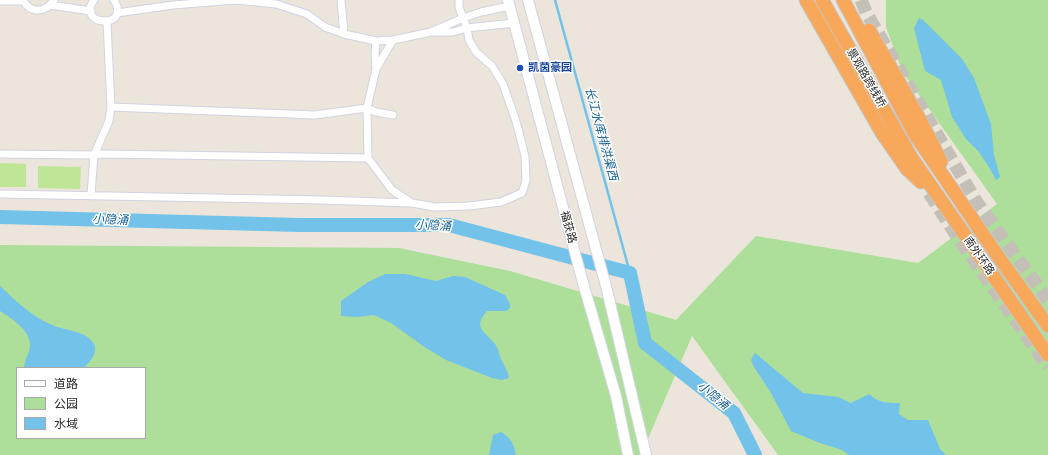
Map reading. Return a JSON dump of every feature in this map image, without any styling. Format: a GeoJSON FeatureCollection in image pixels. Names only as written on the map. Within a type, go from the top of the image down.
{"type":"FeatureCollection","features":[{"type":"Feature","properties":{"kind":"highway"},"geometry":{"type":"LineString","coordinates":[[806,0],[882,133],[907,169],[940,200]]}},
{"type":"Feature","properties":{"kind":"highway","name":"景观路跨线桥"},"geometry":{"type":"LineString","coordinates":[[822,0],[911,157]]}},
{"type":"Feature","properties":{"kind":"highway","name":"景观路跨线桥"},"geometry":{"type":"LineString","coordinates":[[843,0],[914,133],[925,149]]}},
{"type":"Feature","properties":{"kind":"highway"},"geometry":{"type":"LineString","coordinates":[[853,0],[866,26],[926,130],[954,193]]}},
{"type":"Feature","properties":{"kind":"highway","name":"南外环路"},"geometry":{"type":"LineString","coordinates":[[925,149],[954,193],[1048,326]]}},
{"type":"Feature","properties":{"kind":"highway","name":"南外环路"},"geometry":{"type":"LineString","coordinates":[[911,157],[1048,355]]}},
{"type":"Feature","properties":{"kind":"street"},"geometry":{"type":"LineString","coordinates":[[94,0],[91,6],[91,11],[95,18],[103,22],[107,22],[115,17],[117,13],[117,4],[114,0]]}},
{"type":"Feature","properties":{"kind":"street"},"geometry":{"type":"LineString","coordinates":[[117,13],[173,5],[236,0],[276,4],[307,14],[325,26],[344,34],[376,41],[392,40],[431,32],[453,32],[467,28],[514,23]]}},
{"type":"Feature","properties":{"kind":"street"},"geometry":{"type":"LineString","coordinates":[[341,0],[344,34]]}},
{"type":"Feature","properties":{"kind":"street"},"geometry":{"type":"LineString","coordinates":[[0,194],[314,200],[412,203],[436,207],[469,206],[501,202],[522,193],[526,181],[525,156],[516,121],[503,84],[492,66],[476,52],[469,40],[467,28],[459,7],[459,0]]}},
{"type":"Feature","properties":{"kind":"street","name":"福获路"},"geometry":{"type":"LineString","coordinates":[[528,0],[606,286],[646,455]]}},
{"type":"Feature","properties":{"kind":"street"},"geometry":{"type":"LineString","coordinates":[[0,1],[23,1],[26,6],[36,10],[41,10],[52,3],[91,11]]}},
{"type":"Feature","properties":{"kind":"street"},"geometry":{"type":"LineString","coordinates":[[431,32],[463,18],[508,3]]}},
{"type":"Feature","properties":{"kind":"street","name":"福获路"},"geometry":{"type":"LineString","coordinates":[[508,3],[583,283],[616,396],[628,455]]}},
{"type":"Feature","properties":{"kind":"street"},"geometry":{"type":"LineString","coordinates":[[91,196],[94,155],[109,121],[111,107],[107,22]]}},
{"type":"Feature","properties":{"kind":"street"},"geometry":{"type":"LineString","coordinates":[[392,40],[376,69],[367,108],[368,158],[392,190],[412,203]]}},
{"type":"Feature","properties":{"kind":"street"},"geometry":{"type":"LineString","coordinates":[[376,41],[376,69]]}},
{"type":"Feature","properties":{"kind":"street"},"geometry":{"type":"LineString","coordinates":[[111,107],[315,115],[367,108],[376,112],[393,114]]}},
{"type":"Feature","properties":{"kind":"street"},"geometry":{"type":"LineString","coordinates":[[0,154],[368,158]]}},
{"type":"Feature","properties":{"kind":"green space"},"geometry":{"type":"Polygon","coordinates":[[[886,0],[1048,0],[1048,455],[778,455],[692,336],[641,455],[0,455],[0,245],[399,248],[510,271],[676,320],[756,236],[918,263],[997,204],[902,71],[886,27],[886,0]]]}},
{"type":"Feature","properties":{"kind":"green space"},"geometry":{"type":"Polygon","coordinates":[[[0,163],[26,164],[26,187],[0,187],[0,163]]]}},
{"type":"Feature","properties":{"kind":"green space"},"geometry":{"type":"Polygon","coordinates":[[[38,166],[81,167],[80,189],[38,188],[38,166]]]}},
{"type":"Feature","properties":{"kind":"water"},"geometry":{"type":"Polygon","coordinates":[[[919,18],[923,20],[962,59],[974,78],[991,124],[994,155],[1000,177],[996,180],[979,152],[966,139],[952,117],[941,80],[925,71],[914,28],[919,18]]]}},
{"type":"Feature","properties":{"kind":"water"},"geometry":{"type":"Polygon","coordinates":[[[385,274],[405,274],[436,281],[453,276],[465,277],[505,295],[510,304],[510,308],[506,311],[487,311],[480,325],[484,333],[495,344],[509,378],[502,380],[492,378],[446,360],[426,348],[391,323],[374,315],[358,317],[341,316],[341,301],[368,282],[385,274]]]}},
{"type":"Feature","properties":{"kind":"water"},"geometry":{"type":"Polygon","coordinates":[[[0,286],[24,308],[38,318],[57,327],[81,333],[90,339],[95,347],[93,358],[84,367],[24,367],[30,347],[28,336],[24,330],[10,317],[0,311],[0,286]]]}},
{"type":"Feature","properties":{"kind":"water"},"geometry":{"type":"Polygon","coordinates":[[[755,353],[803,393],[838,397],[851,403],[869,394],[880,401],[887,403],[900,403],[899,414],[908,420],[928,420],[940,449],[946,455],[849,455],[842,450],[791,431],[771,393],[754,367],[751,360],[755,353]]]}},
{"type":"Feature","properties":{"kind":"water"},"geometry":{"type":"Polygon","coordinates":[[[501,432],[512,442],[516,455],[489,455],[493,435],[501,432]]]}},
{"type":"Feature","properties":{"kind":"waterway","name":"长江水库排洪渠西"},"geometry":{"type":"LineString","coordinates":[[555,0],[630,273]]}},
{"type":"Feature","properties":{"kind":"waterway","name":"小隐涌"},"geometry":{"type":"LineString","coordinates":[[0,217],[299,225],[449,225],[630,273],[645,343],[734,413],[755,455]]}},
{"type":"Feature","properties":{"kind":"tunnel"},"geometry":{"type":"LineString","coordinates":[[815,0],[861,84]]}},
{"type":"Feature","properties":{"kind":"tunnel"},"geometry":{"type":"LineString","coordinates":[[861,0],[867,14],[976,201],[1048,300]]}},
{"type":"Feature","properties":{"kind":"tunnel"},"geometry":{"type":"LineString","coordinates":[[871,101],[893,137]]}},
{"type":"Feature","properties":{"kind":"tunnel"},"geometry":{"type":"LineString","coordinates":[[929,193],[954,232],[1048,367]]}},
{"type":"Feature","properties":{"kind":"place","name":"凯茵豪园"},"geometry":{"type":"Point","coordinates":[520,68]}}]}
